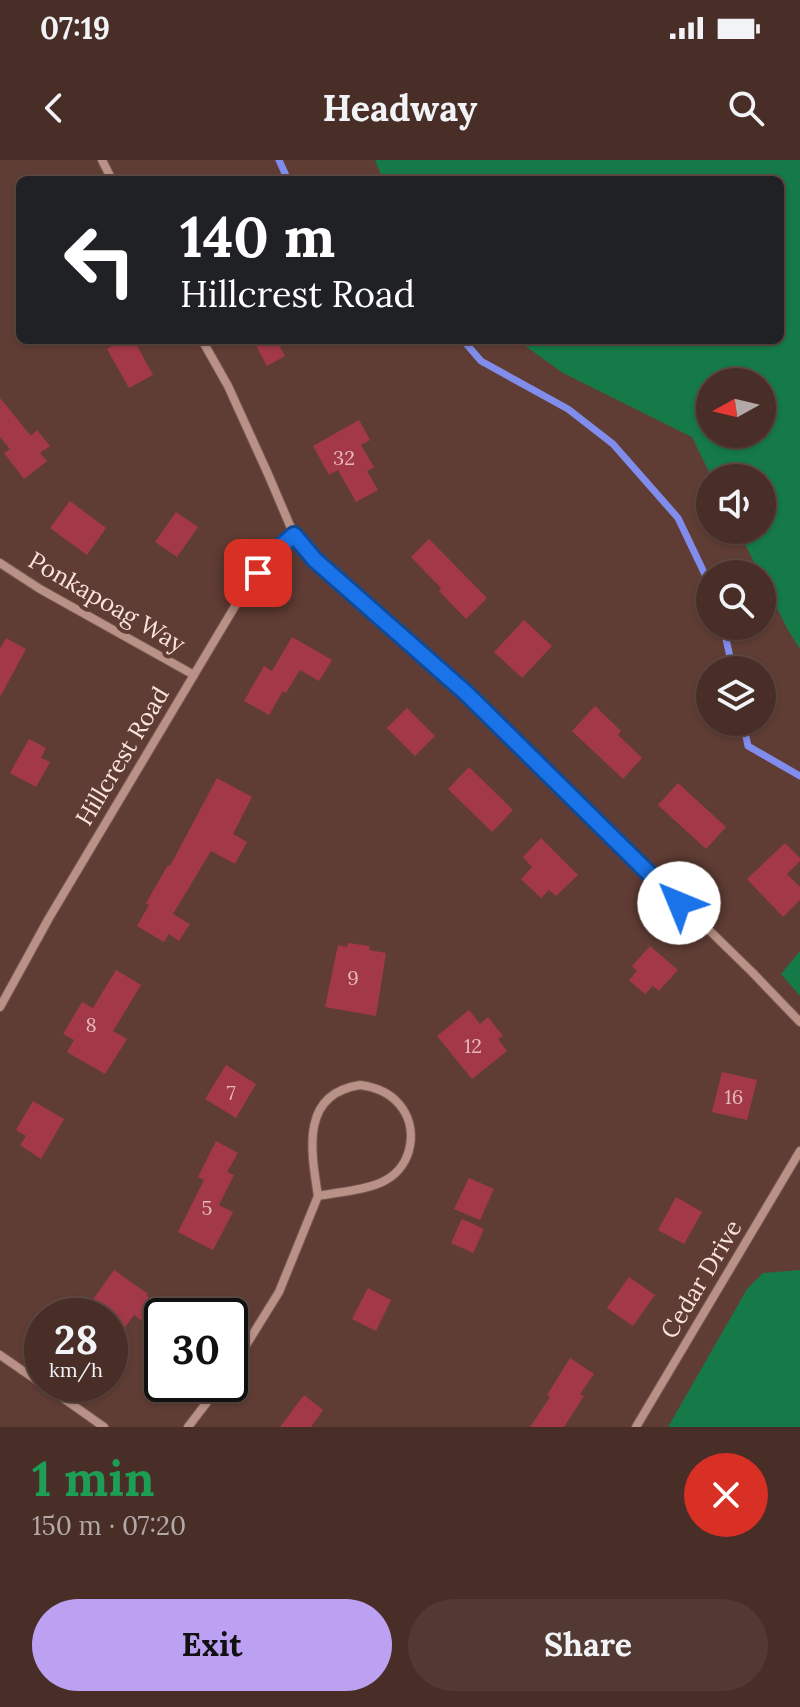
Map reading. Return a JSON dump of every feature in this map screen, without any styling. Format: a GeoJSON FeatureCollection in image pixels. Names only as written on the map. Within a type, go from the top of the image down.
{"type":"FeatureCollection","features":[{"type":"Feature","properties":{"kind":"street"},"geometry":{"type":"LineString","coordinates":[[204,344],[228,386],[294,535],[315,560],[466,693],[800,1022]]}},
{"type":"Feature","properties":{"kind":"street","name":"Hillcrest Road"},"geometry":{"type":"LineString","coordinates":[[0,1007],[49,918],[244,591],[271,555],[294,535]]}},
{"type":"Feature","properties":{"kind":"street","name":"Ponkapoag Way"},"geometry":{"type":"LineString","coordinates":[[0,563],[40,589],[194,675]]}},
{"type":"Feature","properties":{"kind":"street"},"geometry":{"type":"LineString","coordinates":[[248,1342],[279,1292],[318,1196],[313,1156],[314,1124],[325,1102],[333,1093],[346,1087],[374,1087],[387,1093],[406,1114],[411,1129],[407,1158],[399,1170],[374,1186],[318,1196]]}},
{"type":"Feature","properties":{"kind":"street","name":"Cedar Drive"},"geometry":{"type":"LineString","coordinates":[[636,1427],[800,1151]]}},
{"type":"Feature","properties":{"kind":"street"},"geometry":{"type":"LineString","coordinates":[[0,1355],[24,1372]]}},
{"type":"Feature","properties":{"kind":"street"},"geometry":{"type":"LineString","coordinates":[[68,1402],[104,1427]]}},
{"type":"Feature","properties":{"kind":"street"},"geometry":{"type":"LineString","coordinates":[[188,1427],[207,1402]]}},
{"type":"Feature","properties":{"kind":"green space"},"geometry":{"type":"Polygon","coordinates":[[[375,160],[800,160],[800,649],[776,606],[776,560],[753,560],[745,544],[776,544],[776,464],[705,464],[697,448],[776,448],[776,368],[696,368],[696,445],[692,437],[563,373],[523,344],[784,344],[784,176],[381,176],[375,160]]]}},
{"type":"Feature","properties":{"kind":"green space"},"geometry":{"type":"Polygon","coordinates":[[[800,951],[800,996],[781,974],[800,951]]]}},
{"type":"Feature","properties":{"kind":"green space"},"geometry":{"type":"Polygon","coordinates":[[[800,1270],[800,1427],[668,1427],[747,1289],[763,1273],[800,1270]]]}},
{"type":"Feature","properties":{"kind":"building"},"geometry":{"type":"Polygon","coordinates":[[[116,344],[136,344],[153,375],[129,388],[107,349],[116,344]]]}},
{"type":"Feature","properties":{"kind":"building"},"geometry":{"type":"Polygon","coordinates":[[[255,344],[278,344],[285,356],[267,366],[255,344]]]}},
{"type":"Feature","properties":{"kind":"building"},"geometry":{"type":"Polygon","coordinates":[[[0,398],[31,436],[37,430],[50,446],[40,453],[47,461],[24,479],[4,453],[10,449],[0,437],[0,398]]]}},
{"type":"Feature","properties":{"kind":"building"},"geometry":{"type":"Polygon","coordinates":[[[359,420],[370,440],[361,445],[374,467],[367,471],[378,490],[356,502],[338,470],[329,475],[313,446],[359,420]]]}},
{"type":"Feature","properties":{"kind":"building"},"geometry":{"type":"Polygon","coordinates":[[[70,501],[106,528],[87,555],[50,528],[70,501]]]}},
{"type":"Feature","properties":{"kind":"building"},"geometry":{"type":"Polygon","coordinates":[[[176,512],[198,527],[177,557],[155,542],[176,512]]]}},
{"type":"Feature","properties":{"kind":"building"},"geometry":{"type":"Polygon","coordinates":[[[429,539],[487,598],[466,619],[411,557],[429,539]]]}},
{"type":"Feature","properties":{"kind":"building"},"geometry":{"type":"Polygon","coordinates":[[[524,620],[552,646],[522,678],[494,652],[524,620]]]}},
{"type":"Feature","properties":{"kind":"building"},"geometry":{"type":"Polygon","coordinates":[[[292,637],[332,660],[319,681],[300,670],[269,715],[244,701],[264,666],[272,671],[292,637]]]}},
{"type":"Feature","properties":{"kind":"building"},"geometry":{"type":"Polygon","coordinates":[[[6,638],[26,649],[0,697],[0,649],[6,638]]]}},
{"type":"Feature","properties":{"kind":"building"},"geometry":{"type":"Polygon","coordinates":[[[595,706],[621,731],[618,735],[642,758],[623,779],[572,731],[595,706]]]}},
{"type":"Feature","properties":{"kind":"building"},"geometry":{"type":"Polygon","coordinates":[[[407,708],[435,736],[415,756],[387,728],[407,708]]]}},
{"type":"Feature","properties":{"kind":"building"},"geometry":{"type":"Polygon","coordinates":[[[29,739],[46,748],[41,758],[50,762],[36,787],[10,773],[29,739]]]}},
{"type":"Feature","properties":{"kind":"building"},"geometry":{"type":"Polygon","coordinates":[[[469,767],[513,810],[492,832],[448,789],[469,767]]]}},
{"type":"Feature","properties":{"kind":"building"},"geometry":{"type":"Polygon","coordinates":[[[217,778],[252,797],[233,834],[247,842],[235,864],[211,851],[173,914],[190,924],[179,941],[169,934],[164,942],[137,926],[149,905],[146,903],[170,866],[217,778]]]}},
{"type":"Feature","properties":{"kind":"building"},"geometry":{"type":"Polygon","coordinates":[[[678,783],[726,827],[706,849],[658,805],[678,783]]]}},
{"type":"Feature","properties":{"kind":"building"},"geometry":{"type":"Polygon","coordinates":[[[541,838],[578,875],[556,896],[549,890],[541,898],[521,879],[532,867],[523,857],[541,838]]]}},
{"type":"Feature","properties":{"kind":"building"},"geometry":{"type":"Polygon","coordinates":[[[785,843],[800,858],[787,874],[800,887],[800,900],[783,917],[747,879],[785,843]]]}},
{"type":"Feature","properties":{"kind":"building"},"geometry":{"type":"Polygon","coordinates":[[[348,943],[370,946],[369,950],[386,953],[376,1016],[325,1007],[338,945],[347,947],[348,943]]]}},
{"type":"Feature","properties":{"kind":"building"},"geometry":{"type":"Polygon","coordinates":[[[650,946],[678,970],[659,991],[653,986],[645,994],[629,980],[637,971],[632,966],[650,946]]]}},
{"type":"Feature","properties":{"kind":"building"},"geometry":{"type":"Polygon","coordinates":[[[116,970],[141,985],[113,1031],[127,1039],[105,1074],[67,1052],[74,1040],[63,1034],[82,1002],[93,1008],[116,970]]]}},
{"type":"Feature","properties":{"kind":"building"},"geometry":{"type":"Polygon","coordinates":[[[469,1010],[480,1024],[488,1017],[503,1036],[498,1039],[507,1051],[472,1079],[437,1036],[469,1010]]]}},
{"type":"Feature","properties":{"kind":"building"},"geometry":{"type":"Polygon","coordinates":[[[226,1065],[256,1084],[236,1118],[205,1099],[226,1065]]]}},
{"type":"Feature","properties":{"kind":"building"},"geometry":{"type":"Polygon","coordinates":[[[722,1072],[757,1080],[747,1120],[712,1112],[722,1072]]]}},
{"type":"Feature","properties":{"kind":"building"},"geometry":{"type":"Polygon","coordinates":[[[33,1101],[64,1119],[41,1159],[20,1145],[26,1136],[16,1130],[33,1101]]]}},
{"type":"Feature","properties":{"kind":"building"},"geometry":{"type":"Polygon","coordinates":[[[216,1141],[238,1153],[227,1172],[234,1175],[219,1205],[233,1212],[213,1250],[178,1232],[204,1180],[198,1177],[216,1141]]]}},
{"type":"Feature","properties":{"kind":"building"},"geometry":{"type":"Polygon","coordinates":[[[469,1178],[494,1189],[480,1220],[454,1209],[469,1178]]]}},
{"type":"Feature","properties":{"kind":"building"},"geometry":{"type":"Polygon","coordinates":[[[676,1197],[702,1212],[684,1244],[658,1230],[676,1197]]]}},
{"type":"Feature","properties":{"kind":"building"},"geometry":{"type":"Polygon","coordinates":[[[462,1219],[484,1229],[473,1253],[451,1243],[462,1219]]]}},
{"type":"Feature","properties":{"kind":"building"},"geometry":{"type":"Polygon","coordinates":[[[114,1270],[150,1298],[144,1298],[144,1322],[134,1315],[128,1323],[128,1298],[94,1298],[114,1270]]]}},
{"type":"Feature","properties":{"kind":"building"},"geometry":{"type":"Polygon","coordinates":[[[629,1277],[655,1295],[633,1326],[607,1308],[629,1277]]]}},
{"type":"Feature","properties":{"kind":"building"},"geometry":{"type":"Polygon","coordinates":[[[368,1288],[391,1300],[376,1331],[352,1319],[368,1288]]]}},
{"type":"Feature","properties":{"kind":"building"},"geometry":{"type":"Polygon","coordinates":[[[570,1358],[594,1374],[580,1394],[584,1396],[564,1427],[530,1427],[550,1397],[547,1395],[570,1358]]]}},
{"type":"Feature","properties":{"kind":"building"},"geometry":{"type":"Polygon","coordinates":[[[304,1395],[323,1410],[311,1427],[280,1427],[304,1395]]]}},
{"type":"Feature","properties":{"kind":"waterway"},"geometry":{"type":"LineString","coordinates":[[279,160],[286,176]]}},
{"type":"Feature","properties":{"kind":"waterway"},"geometry":{"type":"LineString","coordinates":[[466,344],[481,361],[568,409],[613,444],[678,518],[698,560]]}},
{"type":"Feature","properties":{"kind":"waterway"},"geometry":{"type":"LineString","coordinates":[[726,640],[730,656]]}},
{"type":"Feature","properties":{"kind":"waterway"},"geometry":{"type":"LineString","coordinates":[[746,736],[748,746],[800,776]]}},
{"type":"Feature","properties":{"kind":"route"},"geometry":{"type":"LineString","coordinates":[[258,573],[271,555],[294,535],[315,560],[466,693],[679,903]]}}]}
